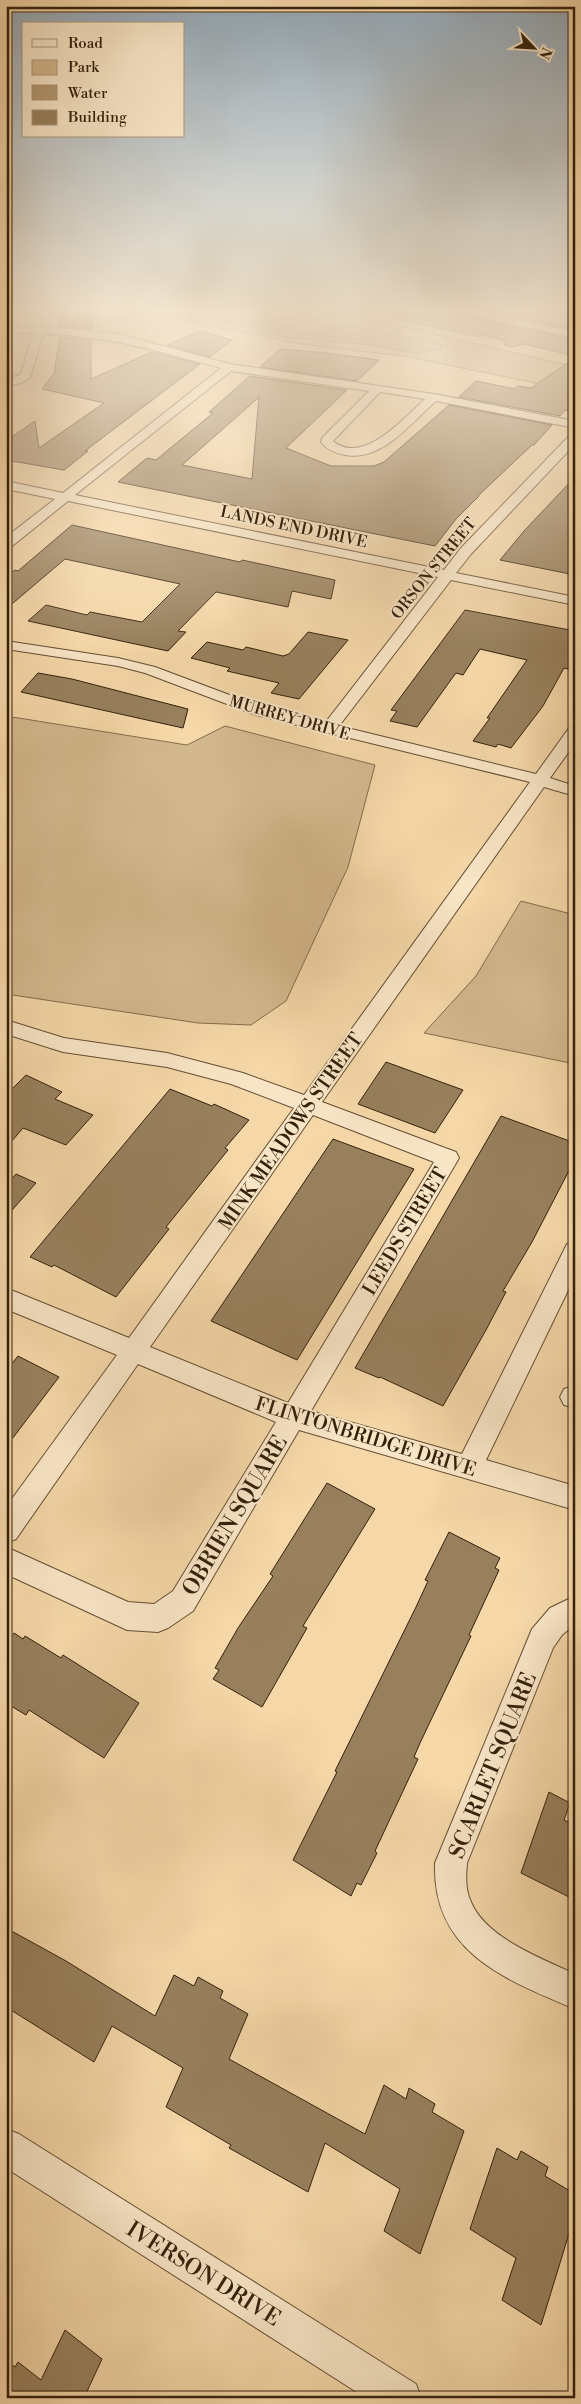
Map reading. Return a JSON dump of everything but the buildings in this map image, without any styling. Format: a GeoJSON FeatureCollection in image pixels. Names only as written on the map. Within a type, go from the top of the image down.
{"type":"FeatureCollection","features":[{"type":"Feature","properties":{"kind":"street"},"geometry":{"type":"LineString","coordinates":[[6,544],[159,422]]}},
{"type":"Feature","properties":{"kind":"street"},"geometry":{"type":"LineString","coordinates":[[344,422],[328,438],[327,442],[342,451],[359,451],[374,447],[404,422]]}},
{"type":"Feature","properties":{"kind":"street"},"geometry":{"type":"LineString","coordinates":[[561,422],[575,425]]}},
{"type":"Feature","properties":{"kind":"street","name":"ORSON STREET"},"geometry":{"type":"LineString","coordinates":[[328,729],[466,551],[575,437]]}},
{"type":"Feature","properties":{"kind":"street","name":"LANDS END DRIVE"},"geometry":{"type":"LineString","coordinates":[[6,485],[575,601]]}},
{"type":"Feature","properties":{"kind":"street","name":"MURREY DRIVE"},"geometry":{"type":"LineString","coordinates":[[6,645],[92,658],[150,670],[262,712],[540,780],[575,791]]}},
{"type":"Feature","properties":{"kind":"street","name":"MINK MEADOWS STREET"},"geometry":{"type":"LineString","coordinates":[[6,1530],[575,731]]}},
{"type":"Feature","properties":{"kind":"street","name":"LEEDS STREET"},"geometry":{"type":"LineString","coordinates":[[8,1030],[90,1050],[167,1060],[206,1069],[448,1158],[293,1417]]}},
{"type":"Feature","properties":{"kind":"street"},"geometry":{"type":"LineString","coordinates":[[469,1467],[575,1251]]}},
{"type":"Feature","properties":{"kind":"street","name":"FLINTONBRIDGE DRIVE"},"geometry":{"type":"LineString","coordinates":[[6,1298],[293,1417],[575,1498]]}},
{"type":"Feature","properties":{"kind":"street","name":"OBRIEN SQUARE"},"geometry":{"type":"LineString","coordinates":[[6,1560],[127,1616],[158,1618],[182,1601],[293,1417]]}},
{"type":"Feature","properties":{"kind":"street","name":"SCARLET SQUARE"},"geometry":{"type":"LineString","coordinates":[[575,1610],[563,1614],[549,1627],[542,1639],[451,1863],[451,1890],[459,1915],[476,1938],[492,1950],[575,1992]]}},
{"type":"Feature","properties":{"kind":"street","name":"IVERSON DRIVE"},"geometry":{"type":"LineString","coordinates":[[6,2147],[402,2398]]}},
{"type":"Feature","properties":{"kind":"green space"},"geometry":{"type":"Polygon","coordinates":[[[6,716],[187,745],[225,726],[375,765],[348,867],[286,1001],[251,1025],[198,1023],[6,994],[6,716]]]}},
{"type":"Feature","properties":{"kind":"green space"},"geometry":{"type":"Polygon","coordinates":[[[521,901],[575,915],[575,1064],[424,1033],[476,976],[521,901]]]}}]}
